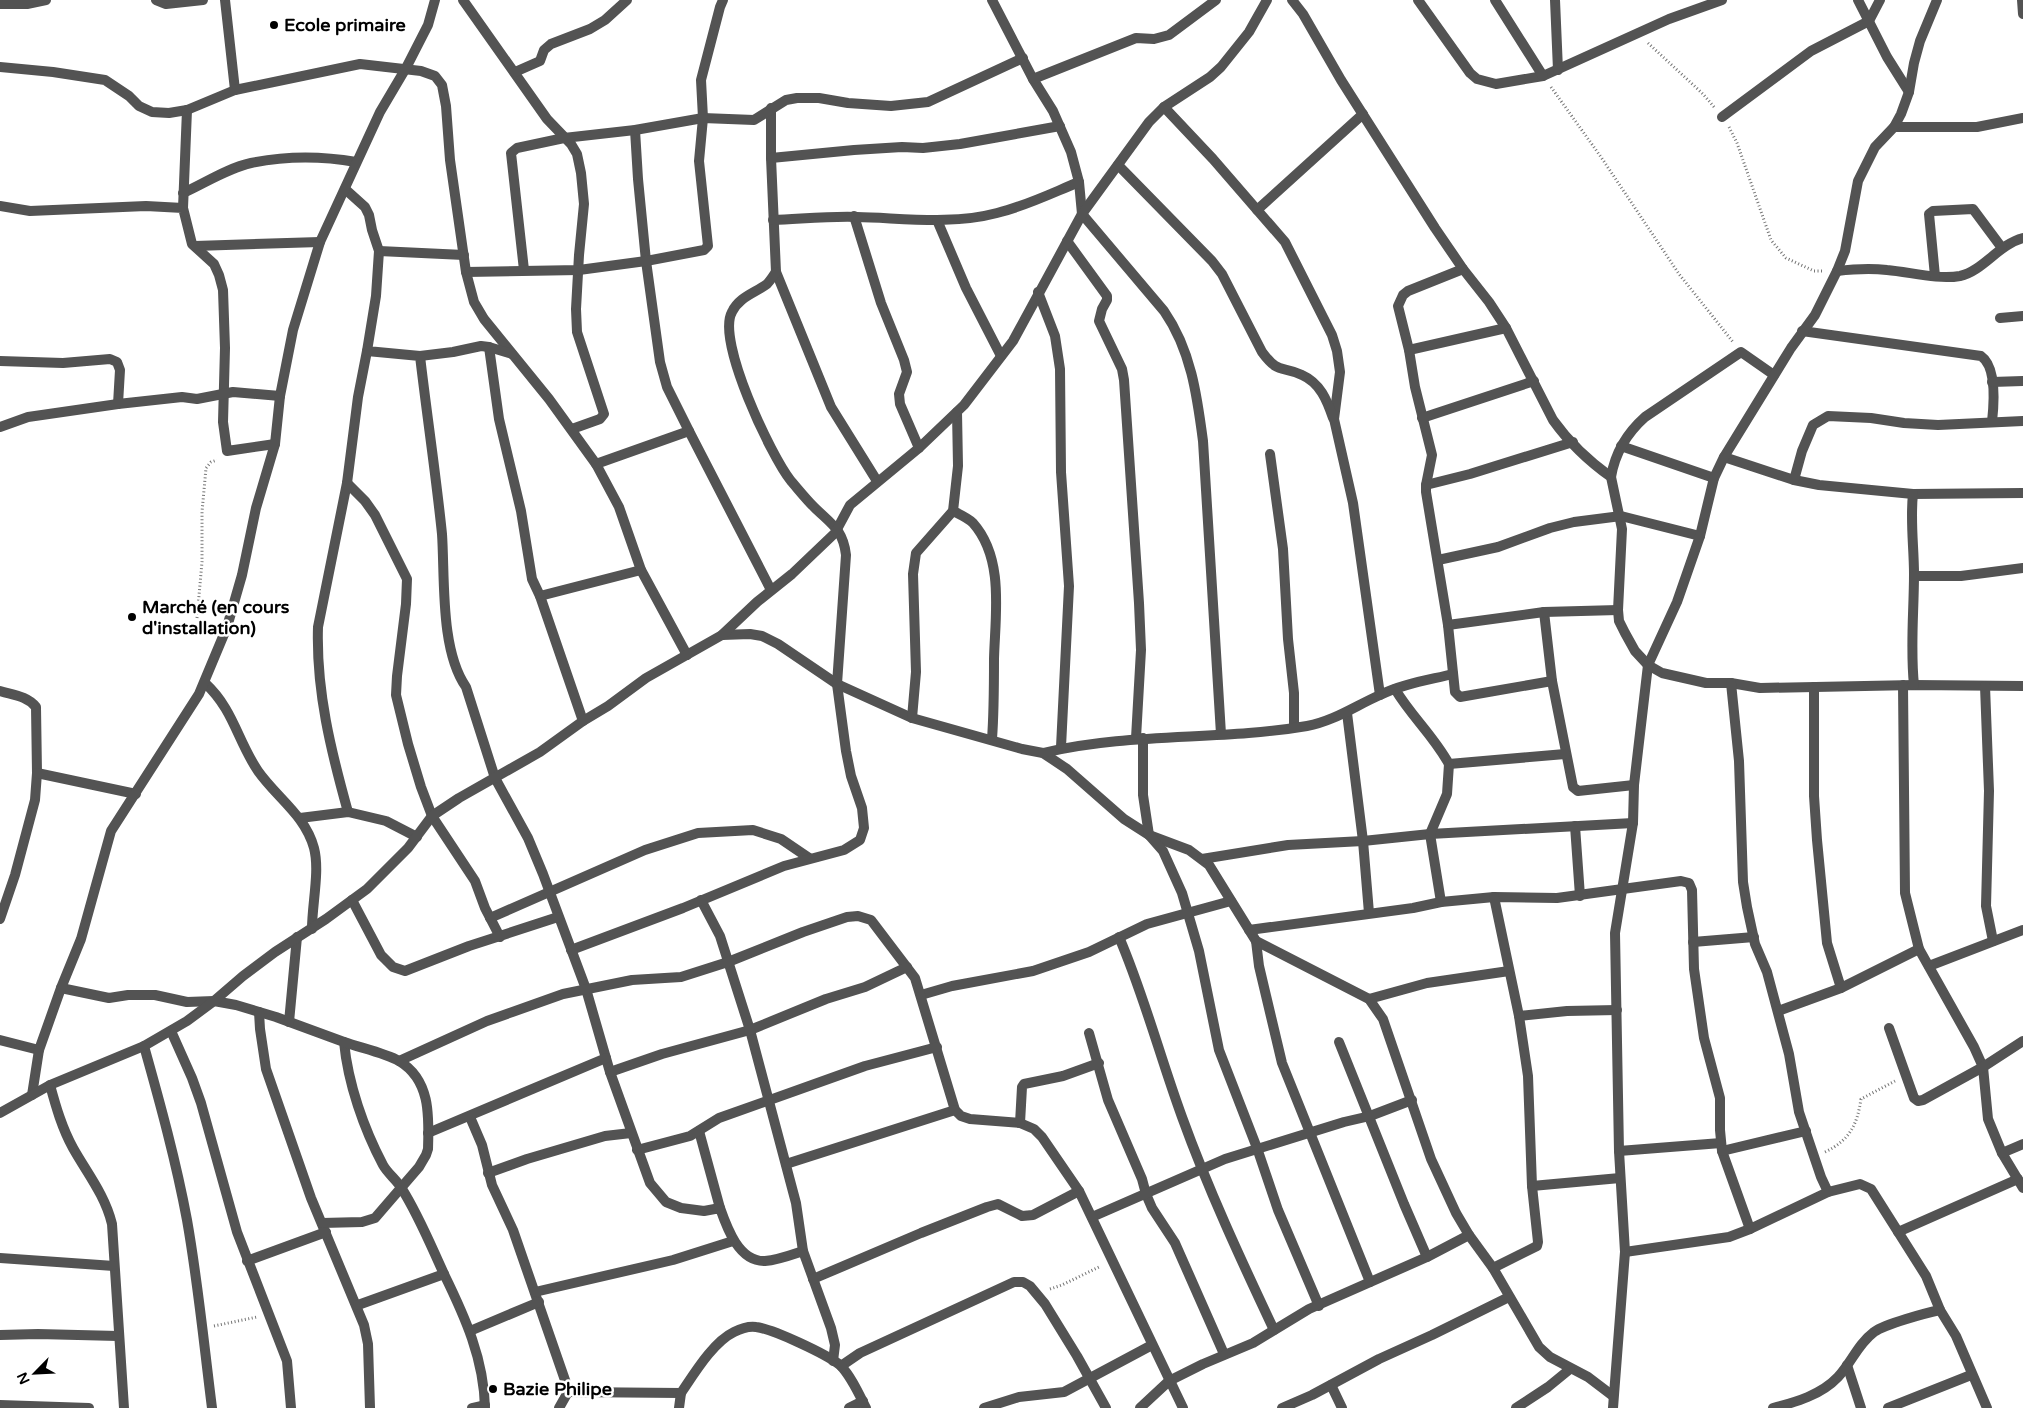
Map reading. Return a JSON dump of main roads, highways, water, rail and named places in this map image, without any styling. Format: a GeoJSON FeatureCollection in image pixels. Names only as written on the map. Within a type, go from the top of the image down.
{"type":"FeatureCollection","features":[{"type":"Feature","properties":{"kind":"place","name":"Ecole primaire"},"geometry":{"type":"Point","coordinates":[274,25]}},
{"type":"Feature","properties":{"kind":"place","name":"Marché (en cours d'installation)"},"geometry":{"type":"Point","coordinates":[132,617]}},
{"type":"Feature","properties":{"kind":"place","name":"Bazie Philipe"},"geometry":{"type":"Point","coordinates":[493,1389]}}]}
